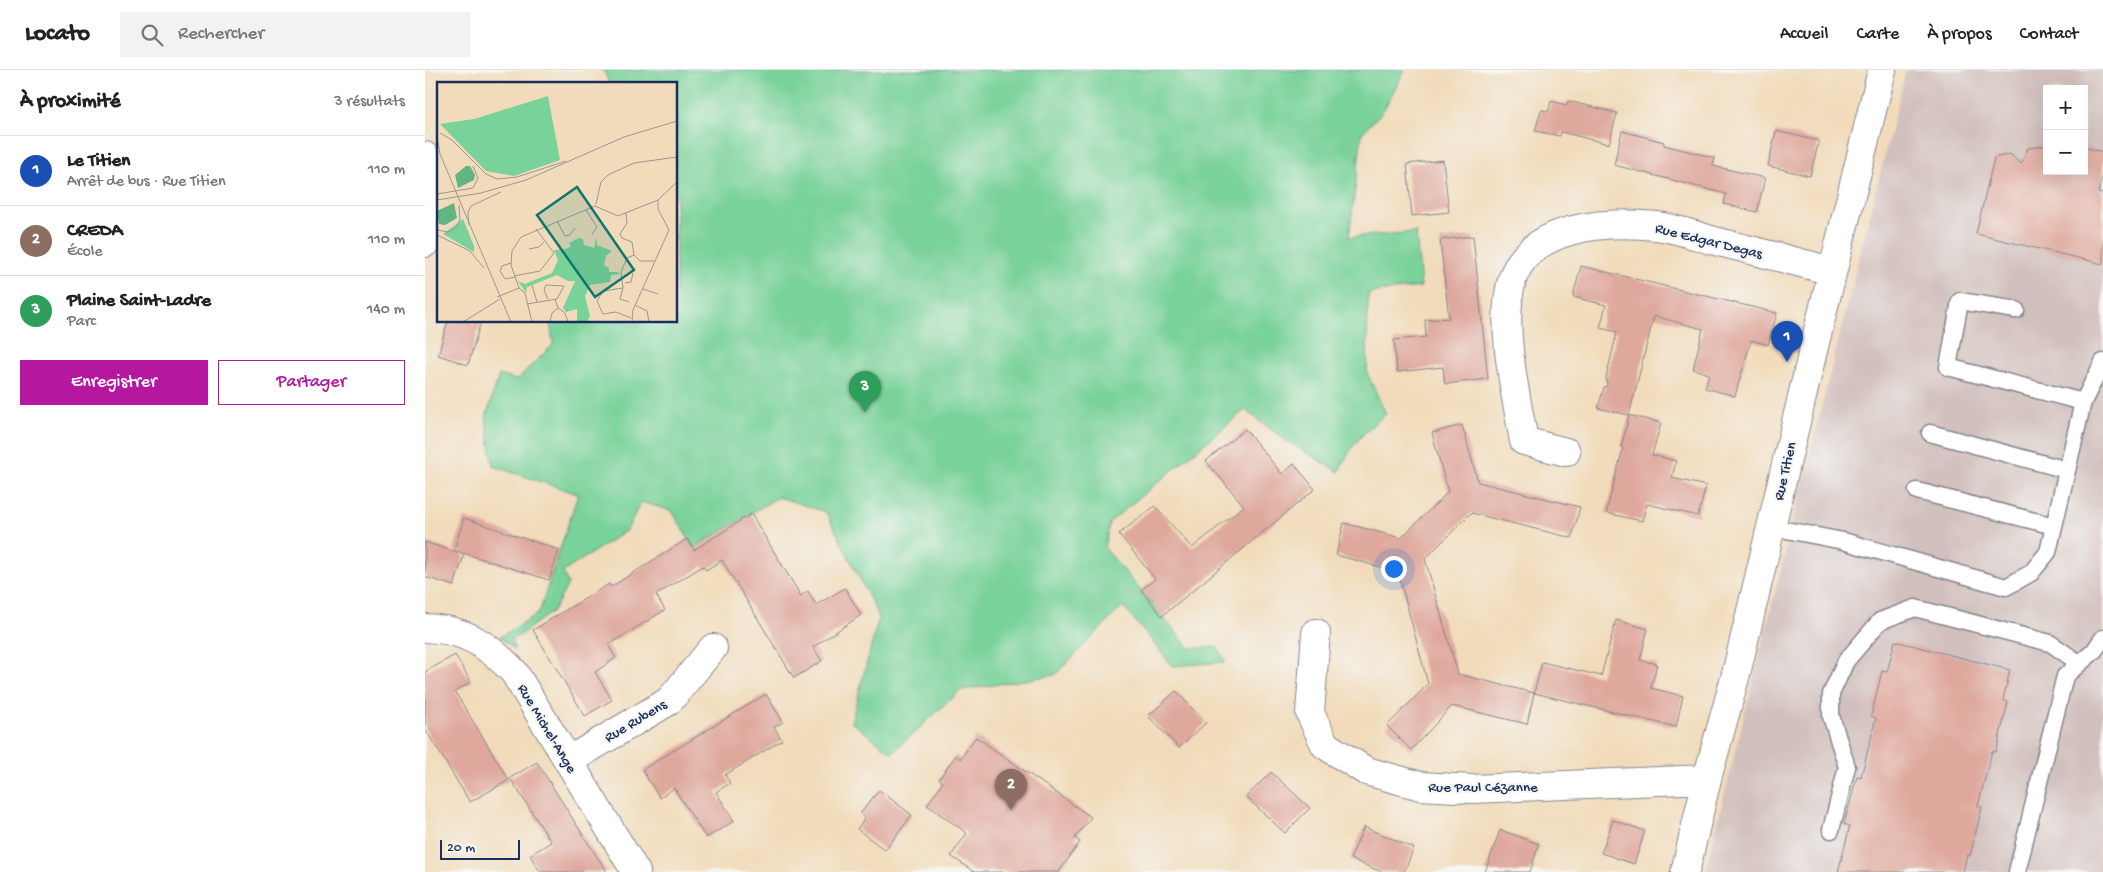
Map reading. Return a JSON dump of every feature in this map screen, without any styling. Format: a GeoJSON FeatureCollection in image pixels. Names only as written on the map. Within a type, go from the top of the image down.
{"type":"FeatureCollection","features":[{"type":"Feature","properties":{"kind":"street","name":"Rue Titien"},"geometry":{"type":"LineString","coordinates":[[1685,872],[1707,779],[1736,674],[1882,70]]}},
{"type":"Feature","properties":{"kind":"street"},"geometry":{"type":"LineString","coordinates":[[425,156],[431,172],[432,204],[425,243]]}},
{"type":"Feature","properties":{"kind":"street","name":"Rue Edgar Degas"},"geometry":{"type":"LineString","coordinates":[[1566,452],[1524,441],[1516,397],[1507,322],[1513,280],[1526,257],[1545,241],[1578,228],[1608,224],[1658,226],[1832,271]]}},
{"type":"Feature","properties":{"kind":"street","name":"Rue Michel-Ange"},"geometry":{"type":"LineString","coordinates":[[425,628],[446,628],[478,640],[495,652],[514,672],[636,872]]}},
{"type":"Feature","properties":{"kind":"street","name":"Rue Paul Cézanne"},"geometry":{"type":"LineString","coordinates":[[1316,633],[1311,713],[1325,745],[1367,771],[1421,786],[1472,789],[1707,779]]}},
{"type":"Feature","properties":{"kind":"street","name":"Rue Rubens"},"geometry":{"type":"LineString","coordinates":[[568,761],[669,701],[713,648]]}},
{"type":"Feature","properties":{"kind":"lane"},"geometry":{"type":"LineString","coordinates":[[2016,310],[1960,301],[1948,367],[2083,402]]}},
{"type":"Feature","properties":{"kind":"lane"},"geometry":{"type":"LineString","coordinates":[[1771,527],[1843,541],[2006,587],[2031,573],[2047,552],[2083,402],[2103,362]]}},
{"type":"Feature","properties":{"kind":"lane"},"geometry":{"type":"LineString","coordinates":[[1930,433],[2067,470]]}},
{"type":"Feature","properties":{"kind":"lane"},"geometry":{"type":"LineString","coordinates":[[1917,491],[2054,526]]}},
{"type":"Feature","properties":{"kind":"lane"},"geometry":{"type":"LineString","coordinates":[[1831,830],[1847,767],[1831,716],[1831,694],[1845,661],[1880,621],[1915,608],[2051,642],[2079,664]]}},
{"type":"Feature","properties":{"kind":"lane"},"geometry":{"type":"LineString","coordinates":[[2017,872],[2065,676],[2094,651],[2103,638]]}},
{"type":"Feature","properties":{"kind":"shaded area"},"geometry":{"type":"Polygon","coordinates":[[[1906,70],[2103,70],[2103,872],[1705,872],[1906,70]]]}},
{"type":"Feature","properties":{"kind":"green space"},"geometry":{"type":"Polygon","coordinates":[[[603,70],[1405,70],[1383,111],[1362,133],[1349,237],[1416,232],[1421,287],[1368,293],[1367,373],[1386,414],[1358,440],[1339,472],[1285,440],[1245,410],[1110,522],[1104,547],[1189,648],[1217,647],[1226,662],[1172,666],[1123,606],[1055,675],[961,690],[892,753],[851,722],[879,617],[826,512],[778,497],[694,548],[672,511],[641,502],[627,530],[563,572],[568,584],[554,610],[519,636],[511,639],[515,650],[500,637],[539,613],[578,494],[493,466],[486,417],[499,375],[516,380],[553,345],[550,322],[677,322],[677,82],[609,82],[603,70]]]}},
{"type":"Feature","properties":{"kind":"building"},"geometry":{"type":"Polygon","coordinates":[[[1551,101],[1567,105],[1568,101],[1617,113],[1609,144],[1561,132],[1560,136],[1535,131],[1541,110],[1549,111],[1551,101]]]}},
{"type":"Feature","properties":{"kind":"building"},"geometry":{"type":"Polygon","coordinates":[[[1622,131],[1664,142],[1664,145],[1715,158],[1713,166],[1765,178],[1757,212],[1724,204],[1726,194],[1614,165],[1622,131]]]}},
{"type":"Feature","properties":{"kind":"building"},"geometry":{"type":"Polygon","coordinates":[[[1776,131],[1819,141],[1810,176],[1768,166],[1776,131]]]}},
{"type":"Feature","properties":{"kind":"building"},"geometry":{"type":"Polygon","coordinates":[[[2043,146],[2043,175],[2088,175],[2088,148],[2103,152],[2103,173],[2098,193],[2103,194],[2103,264],[1976,234],[1994,158],[2010,154],[2021,164],[2028,148],[2043,146]]]}},
{"type":"Feature","properties":{"kind":"building"},"geometry":{"type":"Polygon","coordinates":[[[1443,160],[1449,212],[1412,216],[1407,164],[1443,160]]]}},
{"type":"Feature","properties":{"kind":"building"},"geometry":{"type":"Polygon","coordinates":[[[1473,236],[1488,379],[1445,384],[1443,367],[1397,372],[1394,340],[1426,337],[1425,320],[1449,318],[1440,240],[1473,236]]]}},
{"type":"Feature","properties":{"kind":"building"},"geometry":{"type":"Polygon","coordinates":[[[1581,266],[1777,313],[1768,345],[1751,340],[1735,396],[1705,388],[1709,374],[1693,369],[1703,329],[1654,316],[1629,415],[1598,408],[1604,387],[1607,386],[1606,378],[1617,332],[1600,328],[1606,305],[1573,297],[1581,266]]]}},
{"type":"Feature","properties":{"kind":"building"},"geometry":{"type":"Polygon","coordinates":[[[448,322],[481,322],[468,365],[438,355],[448,322]]]}},
{"type":"Feature","properties":{"kind":"building"},"geometry":{"type":"Polygon","coordinates":[[[1629,415],[1661,423],[1652,455],[1676,461],[1672,478],[1706,486],[1698,516],[1647,504],[1642,521],[1606,513],[1623,448],[1621,447],[1629,415]]]}},
{"type":"Feature","properties":{"kind":"building"},"geometry":{"type":"Polygon","coordinates":[[[1462,425],[1478,482],[1580,507],[1572,538],[1471,513],[1425,559],[1458,674],[1534,693],[1527,724],[1452,706],[1411,750],[1387,726],[1428,684],[1398,572],[1336,555],[1344,523],[1401,538],[1448,492],[1432,433],[1462,425]]]}},
{"type":"Feature","properties":{"kind":"building"},"geometry":{"type":"Polygon","coordinates":[[[1245,429],[1282,474],[1294,464],[1315,489],[1162,616],[1141,590],[1155,579],[1119,534],[1155,506],[1192,548],[1244,506],[1206,461],[1245,429]]]}},
{"type":"Feature","properties":{"kind":"building"},"geometry":{"type":"Polygon","coordinates":[[[751,514],[801,596],[808,591],[816,605],[845,588],[861,615],[813,647],[822,661],[794,678],[722,560],[706,570],[703,566],[656,595],[665,610],[608,645],[616,658],[595,672],[612,700],[585,716],[533,630],[609,584],[611,587],[687,539],[694,550],[751,514]]]}},
{"type":"Feature","properties":{"kind":"building"},"geometry":{"type":"Polygon","coordinates":[[[464,518],[559,550],[549,580],[454,550],[464,518]]]}},
{"type":"Feature","properties":{"kind":"building"},"geometry":{"type":"Polygon","coordinates":[[[425,542],[464,555],[454,586],[425,577],[425,542]]]}},
{"type":"Feature","properties":{"kind":"building"},"geometry":{"type":"Polygon","coordinates":[[[1616,620],[1648,629],[1640,660],[1657,664],[1651,688],[1683,696],[1676,727],[1534,693],[1542,662],[1601,676],[1616,620]]]}},
{"type":"Feature","properties":{"kind":"building"},"geometry":{"type":"Polygon","coordinates":[[[1895,641],[2010,670],[2003,700],[2008,702],[1996,752],[1992,751],[1978,806],[1982,807],[1970,856],[1967,855],[1963,872],[1838,872],[1850,826],[1844,824],[1857,776],[1861,777],[1876,718],[1871,716],[1882,671],[1887,672],[1895,641]]]}},
{"type":"Feature","properties":{"kind":"building"},"geometry":{"type":"Polygon","coordinates":[[[455,655],[471,682],[455,692],[509,780],[470,802],[425,729],[425,672],[455,655]]]}},
{"type":"Feature","properties":{"kind":"building"},"geometry":{"type":"Polygon","coordinates":[[[1176,691],[1206,723],[1179,748],[1148,716],[1176,691]]]}},
{"type":"Feature","properties":{"kind":"building"},"geometry":{"type":"Polygon","coordinates":[[[766,694],[783,722],[774,727],[782,740],[725,775],[730,783],[716,792],[734,821],[706,838],[674,788],[660,798],[642,770],[766,694]]]}},
{"type":"Feature","properties":{"kind":"building"},"geometry":{"type":"Polygon","coordinates":[[[976,737],[1091,817],[1075,838],[1080,842],[1059,872],[974,872],[951,856],[967,833],[927,805],[943,782],[939,779],[956,755],[960,759],[976,737]]]}},
{"type":"Feature","properties":{"kind":"building"},"geometry":{"type":"Polygon","coordinates":[[[537,762],[607,872],[541,872],[535,864],[530,855],[551,842],[510,778],[537,762]]]}},
{"type":"Feature","properties":{"kind":"building"},"geometry":{"type":"Polygon","coordinates":[[[1271,772],[1310,808],[1285,833],[1246,797],[1271,772]]]}},
{"type":"Feature","properties":{"kind":"building"},"geometry":{"type":"Polygon","coordinates":[[[879,790],[912,815],[885,850],[857,829],[865,818],[860,814],[879,790]]]}},
{"type":"Feature","properties":{"kind":"building"},"geometry":{"type":"Polygon","coordinates":[[[1613,820],[1645,831],[1634,864],[1601,853],[1613,820]]]}},
{"type":"Feature","properties":{"kind":"building"},"geometry":{"type":"Polygon","coordinates":[[[1364,827],[1414,848],[1404,872],[1382,872],[1350,859],[1364,827]]]}},
{"type":"Feature","properties":{"kind":"building"},"geometry":{"type":"Polygon","coordinates":[[[1500,830],[1539,844],[1530,872],[1485,872],[1500,830]]]}},
{"type":"Feature","properties":{"kind":"place","name":"Le Titien"},"geometry":{"type":"Point","coordinates":[1787,362]}},
{"type":"Feature","properties":{"kind":"place","name":"Plaine Saint-Ladre"},"geometry":{"type":"Point","coordinates":[865,412]}},
{"type":"Feature","properties":{"kind":"place","name":"CREDA"},"geometry":{"type":"Point","coordinates":[1011,810]}}]}
